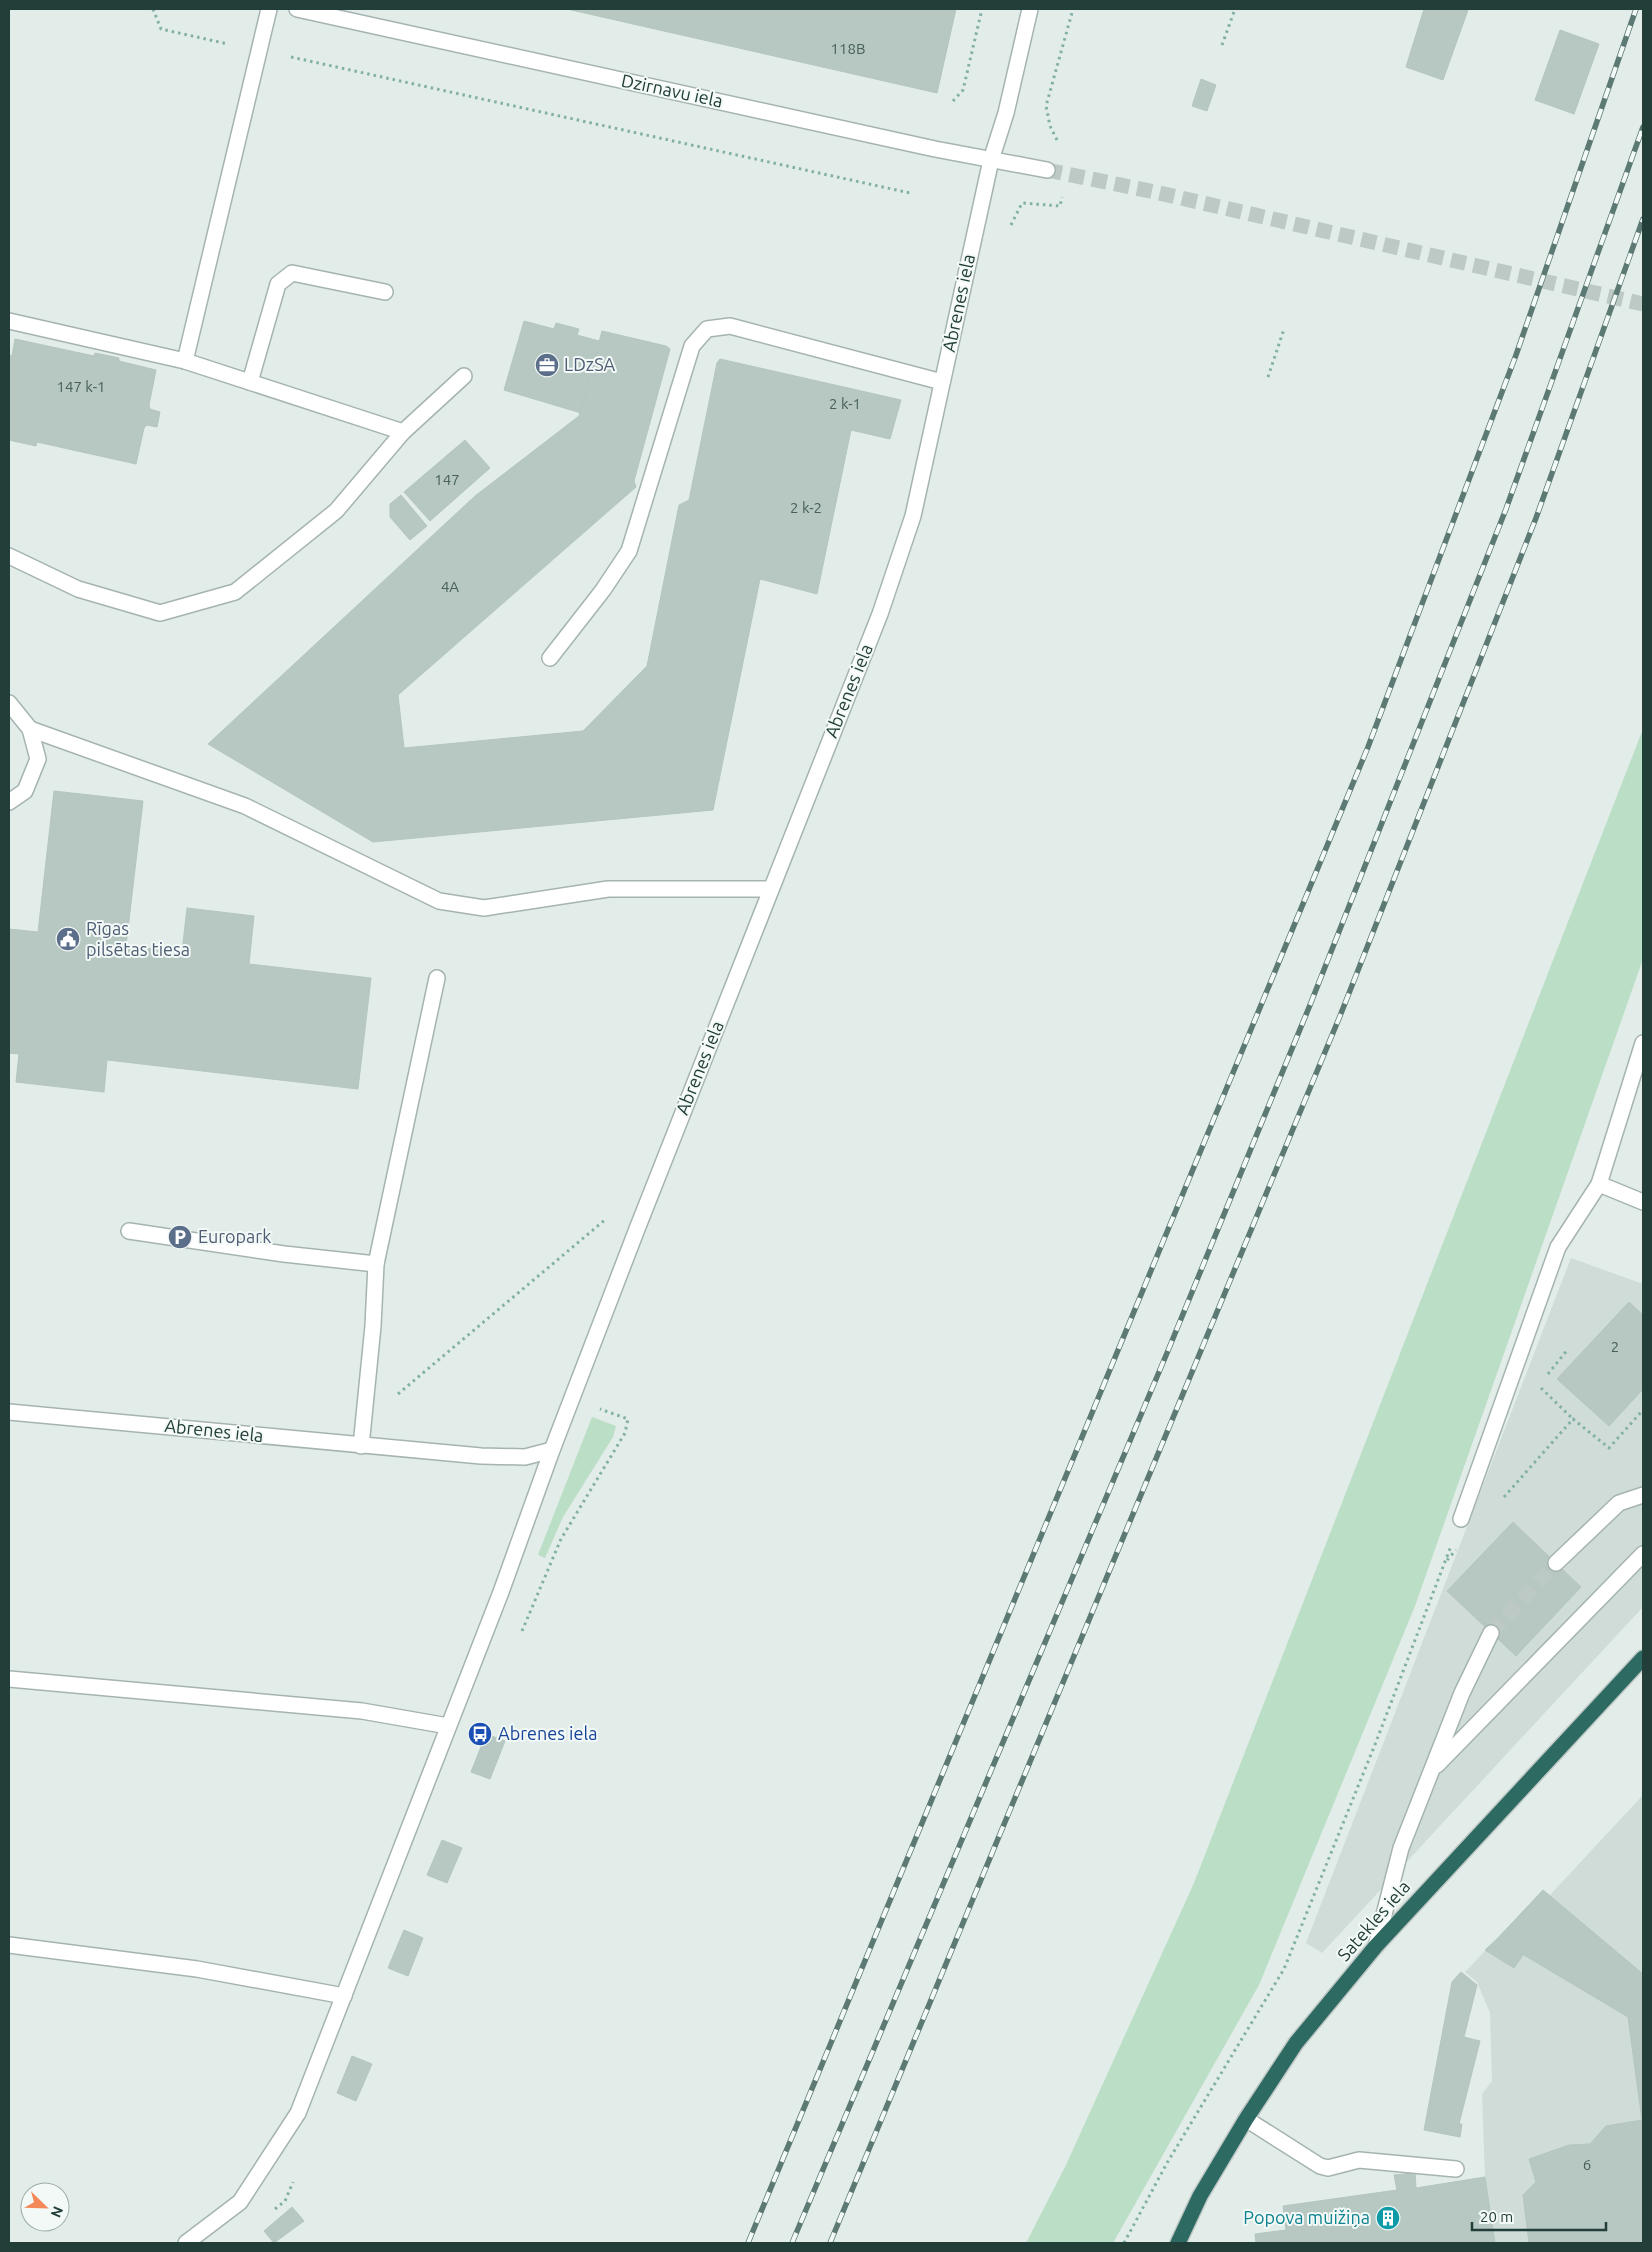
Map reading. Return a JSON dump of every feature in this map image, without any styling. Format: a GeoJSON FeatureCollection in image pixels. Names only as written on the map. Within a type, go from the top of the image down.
{"type":"FeatureCollection","features":[{"type":"Feature","properties":{"kind":"highway","name":"Satekles iela"},"geometry":{"type":"LineString","coordinates":[[1178,2243],[1200,2196],[1246,2119],[1296,2043],[1376,1946],[1643,1658]]}},
{"type":"Feature","properties":{"kind":"street"},"geometry":{"type":"LineString","coordinates":[[185,361],[269,9]]}},
{"type":"Feature","properties":{"kind":"street","name":"Dzirnavu iela"},"geometry":{"type":"LineString","coordinates":[[296,9],[991,160],[1047,170]]}},
{"type":"Feature","properties":{"kind":"street","name":"Abrenes iela"},"geometry":{"type":"LineString","coordinates":[[9,1412],[361,1446],[525,1457],[552,1450],[880,614],[913,516],[991,160],[1006,113],[1030,9]]}},
{"type":"Feature","properties":{"kind":"street"},"geometry":{"type":"LineString","coordinates":[[250,382],[278,284],[292,273],[385,292]]}},
{"type":"Feature","properties":{"kind":"street"},"geometry":{"type":"LineString","coordinates":[[9,321],[185,361],[402,432]]}},
{"type":"Feature","properties":{"kind":"street"},"geometry":{"type":"LineString","coordinates":[[550,658],[603,590],[629,551],[692,346],[707,329],[730,326],[942,382]]}},
{"type":"Feature","properties":{"kind":"street"},"geometry":{"type":"LineString","coordinates":[[9,556],[78,589],[160,613],[235,592],[336,511],[402,432],[464,376]]}},
{"type":"Feature","properties":{"kind":"street"},"geometry":{"type":"LineString","coordinates":[[9,703],[30,729],[38,759],[25,791],[9,802]]}},
{"type":"Feature","properties":{"kind":"street"},"geometry":{"type":"LineString","coordinates":[[30,729],[245,806],[439,901],[484,908],[608,889],[771,889]]}},
{"type":"Feature","properties":{"kind":"street"},"geometry":{"type":"LineString","coordinates":[[361,1446],[373,1326],[376,1264],[437,978]]}},
{"type":"Feature","properties":{"kind":"street"},"geometry":{"type":"LineString","coordinates":[[1461,1519],[1558,1247],[1599,1184],[1643,1043]]}},
{"type":"Feature","properties":{"kind":"street"},"geometry":{"type":"LineString","coordinates":[[1599,1184],[1643,1202]]}},
{"type":"Feature","properties":{"kind":"street"},"geometry":{"type":"LineString","coordinates":[[129,1231],[284,1254],[376,1264]]}},
{"type":"Feature","properties":{"kind":"street"},"geometry":{"type":"LineString","coordinates":[[186,2243],[240,2202],[298,2114],[504,1584],[552,1450]]}},
{"type":"Feature","properties":{"kind":"street"},"geometry":{"type":"LineString","coordinates":[[1556,1563],[1619,1503],[1643,1495]]}},
{"type":"Feature","properties":{"kind":"street"},"geometry":{"type":"LineString","coordinates":[[1430,1771],[1643,1554]]}},
{"type":"Feature","properties":{"kind":"street"},"geometry":{"type":"LineString","coordinates":[[1376,1946],[1401,1848],[1462,1694],[1492,1633]]}},
{"type":"Feature","properties":{"kind":"street"},"geometry":{"type":"LineString","coordinates":[[9,1679],[362,1711],[448,1726]]}},
{"type":"Feature","properties":{"kind":"street"},"geometry":{"type":"LineString","coordinates":[[9,1945],[197,1969],[344,1996]]}},
{"type":"Feature","properties":{"kind":"street"},"geometry":{"type":"LineString","coordinates":[[1246,2119],[1320,2166],[1328,2168],[1359,2160],[1456,2169]]}},
{"type":"Feature","properties":{"kind":"path"},"geometry":{"type":"LineString","coordinates":[[153,9],[160,29],[910,193]]}},
{"type":"Feature","properties":{"kind":"path"},"geometry":{"type":"LineString","coordinates":[[953,102],[964,90],[982,9]]}},
{"type":"Feature","properties":{"kind":"path"},"geometry":{"type":"LineString","coordinates":[[1058,142],[1050,126],[1046,106],[1072,9]]}},
{"type":"Feature","properties":{"kind":"path"},"geometry":{"type":"LineString","coordinates":[[1222,45],[1235,9]]}},
{"type":"Feature","properties":{"kind":"path"},"geometry":{"type":"LineString","coordinates":[[1009,229],[1022,203],[1060,206]]}},
{"type":"Feature","properties":{"kind":"path"},"geometry":{"type":"LineString","coordinates":[[1268,377],[1284,329]]}},
{"type":"Feature","properties":{"kind":"path"},"geometry":{"type":"LineString","coordinates":[[393,1398],[606,1218]]}},
{"type":"Feature","properties":{"kind":"path"},"geometry":{"type":"LineString","coordinates":[[1544,1378],[1568,1349]]}},
{"type":"Feature","properties":{"kind":"path"},"geometry":{"type":"LineString","coordinates":[[1538,1386],[1609,1448],[1643,1410]]}},
{"type":"Feature","properties":{"kind":"path"},"geometry":{"type":"LineString","coordinates":[[1503,1498],[1574,1419]]}},
{"type":"Feature","properties":{"kind":"path"},"geometry":{"type":"LineString","coordinates":[[1124,2243],[1167,2163],[1284,1969],[1376,1742],[1461,1519]]}},
{"type":"Feature","properties":{"kind":"path"},"geometry":{"type":"LineString","coordinates":[[1445,1563],[1458,1548]]}},
{"type":"Feature","properties":{"kind":"shaded area"},"geometry":{"type":"Polygon","coordinates":[[[1571,1258],[1643,1284],[1643,1607],[1322,1953],[1306,1943],[1571,1258]]]}},
{"type":"Feature","properties":{"kind":"shaded area"},"geometry":{"type":"Polygon","coordinates":[[[1643,1795],[1643,2243],[1495,2243],[1485,2177],[1482,2094],[1492,2081],[1490,2013],[1477,1982],[1465,1972],[1543,1890],[1550,1895],[1643,1795]]]}},
{"type":"Feature","properties":{"kind":"green space"},"geometry":{"type":"Polygon","coordinates":[[[1643,729],[1643,959],[1415,1606],[1259,1985],[1113,2243],[1026,2243],[1066,2165],[1194,1883],[1643,729]]]}},
{"type":"Feature","properties":{"kind":"green space"},"geometry":{"type":"Polygon","coordinates":[[[592,1417],[616,1426],[613,1437],[563,1517],[545,1558],[538,1555],[592,1417]]]}},
{"type":"Feature","properties":{"kind":"building"},"geometry":{"type":"Polygon","coordinates":[[[567,9],[956,9],[937,93],[567,9]]]}},
{"type":"Feature","properties":{"kind":"building"},"geometry":{"type":"Polygon","coordinates":[[[1424,9],[1468,10],[1443,80],[1406,67],[1424,9]]]}},
{"type":"Feature","properties":{"kind":"building"},"geometry":{"type":"Polygon","coordinates":[[[1560,30],[1599,44],[1574,114],[1535,100],[1560,30]]]}},
{"type":"Feature","properties":{"kind":"building"},"geometry":{"type":"Polygon","coordinates":[[[1201,79],[1216,85],[1207,111],[1192,106],[1201,79]]]}},
{"type":"Feature","properties":{"kind":"building"},"geometry":{"type":"Polygon","coordinates":[[[524,321],[554,329],[556,323],[579,329],[577,335],[599,341],[581,413],[504,390],[524,321]]]}},
{"type":"Feature","properties":{"kind":"building"},"geometry":{"type":"Polygon","coordinates":[[[602,331],[666,346],[670,349],[634,481],[636,487],[398,695],[404,748],[583,731],[647,666],[679,505],[689,500],[717,363],[720,359],[901,400],[890,439],[851,430],[817,594],[760,579],[713,810],[373,842],[208,744],[475,496],[579,416],[602,331]]]}},
{"type":"Feature","properties":{"kind":"building"},"geometry":{"type":"Polygon","coordinates":[[[15,339],[94,356],[95,353],[119,358],[119,361],[156,370],[149,405],[150,409],[160,412],[157,427],[147,425],[144,428],[136,464],[37,442],[36,446],[9,440],[9,355],[12,356],[15,339]]]}},
{"type":"Feature","properties":{"kind":"building"},"geometry":{"type":"Polygon","coordinates":[[[465,440],[490,468],[430,521],[404,492],[465,440]]]}},
{"type":"Feature","properties":{"kind":"building"},"geometry":{"type":"Polygon","coordinates":[[[401,495],[427,526],[410,540],[390,517],[390,504],[401,495]]]}},
{"type":"Feature","properties":{"kind":"building","name":"Rīgas pilsētas tiesa"},"geometry":{"type":"Polygon","coordinates":[[[54,791],[143,801],[126,946],[182,952],[187,908],[254,916],[249,964],[371,978],[358,1089],[107,1060],[104,1092],[16,1082],[19,1054],[9,1053],[9,929],[38,932],[54,791]]]}},
{"type":"Feature","properties":{"kind":"building"},"geometry":{"type":"Polygon","coordinates":[[[1629,1302],[1643,1315],[1643,1389],[1609,1426],[1557,1379],[1629,1302]]]}},
{"type":"Feature","properties":{"kind":"building"},"geometry":{"type":"Polygon","coordinates":[[[1513,1522],[1581,1587],[1516,1656],[1447,1591],[1513,1522]]]}},
{"type":"Feature","properties":{"kind":"building"},"geometry":{"type":"Polygon","coordinates":[[[486,1734],[505,1741],[490,1779],[471,1772],[486,1734]]]}},
{"type":"Feature","properties":{"kind":"building"},"geometry":{"type":"Polygon","coordinates":[[[442,1840],[462,1848],[447,1883],[427,1875],[442,1840]]]}},
{"type":"Feature","properties":{"kind":"building"},"geometry":{"type":"Polygon","coordinates":[[[1543,1890],[1643,1974],[1643,2091],[1638,2091],[1628,2017],[1497,1939],[1543,1890]]]}},
{"type":"Feature","properties":{"kind":"building"},"geometry":{"type":"Polygon","coordinates":[[[404,1930],[423,1938],[408,1976],[388,1968],[404,1930]]]}},
{"type":"Feature","properties":{"kind":"building"},"geometry":{"type":"Polygon","coordinates":[[[1497,1939],[1523,1955],[1514,1968],[1485,1950],[1497,1939]]]}},
{"type":"Feature","properties":{"kind":"building"},"geometry":{"type":"Polygon","coordinates":[[[1461,1972],[1477,1985],[1464,2037],[1480,2041],[1459,2124],[1462,2124],[1460,2137],[1424,2130],[1452,1982],[1461,1972]]]}},
{"type":"Feature","properties":{"kind":"building"},"geometry":{"type":"Polygon","coordinates":[[[352,2056],[372,2064],[356,2101],[337,2093],[352,2056]]]}},
{"type":"Feature","properties":{"kind":"building"},"geometry":{"type":"Polygon","coordinates":[[[1638,2091],[1643,2091],[1643,2243],[1529,2243],[1523,2195],[1536,2182],[1529,2159],[1569,2145],[1590,2144],[1606,2126],[1642,2120],[1638,2091]]]}},
{"type":"Feature","properties":{"kind":"building","name":"Popova muižiņa"},"geometry":{"type":"Polygon","coordinates":[[[1415,2173],[1416,2188],[1485,2177],[1495,2243],[1256,2243],[1255,2234],[1286,2230],[1283,2206],[1397,2190],[1394,2175],[1415,2173]]]}},
{"type":"Feature","properties":{"kind":"building"},"geometry":{"type":"Polygon","coordinates":[[[292,2207],[304,2221],[274,2243],[264,2231],[292,2207]]]}},
{"type":"Feature","properties":{"kind":"tunnel"},"geometry":{"type":"LineString","coordinates":[[1047,170],[1155,192],[1643,304]]}},
{"type":"Feature","properties":{"kind":"tunnel"},"geometry":{"type":"LineString","coordinates":[[1491,1633],[1556,1563]]}},
{"type":"Feature","properties":{"kind":"railway"},"geometry":{"type":"LineString","coordinates":[[748,2243],[1368,747],[1516,355],[1636,9]]}},
{"type":"Feature","properties":{"kind":"railway"},"geometry":{"type":"LineString","coordinates":[[792,2243],[1167,1353],[1310,1005],[1506,509],[1643,127]]}},
{"type":"Feature","properties":{"kind":"railway"},"geometry":{"type":"LineString","coordinates":[[830,2243],[1340,1016],[1536,518],[1643,219]]}},
{"type":"Feature","properties":{"kind":"place","name":"LDzSA"},"geometry":{"type":"Point","coordinates":[547,365]}},
{"type":"Feature","properties":{"kind":"place","name":"Rīgas pilsētas tiesa"},"geometry":{"type":"Point","coordinates":[68,939]}},
{"type":"Feature","properties":{"kind":"place","name":"Europark"},"geometry":{"type":"Point","coordinates":[180,1237]}},
{"type":"Feature","properties":{"kind":"place","name":"Abrenes iela"},"geometry":{"type":"Point","coordinates":[480,1734]}},
{"type":"Feature","properties":{"kind":"place","name":"Popova muižiņa"},"geometry":{"type":"Point","coordinates":[1388,2218]}}]}
